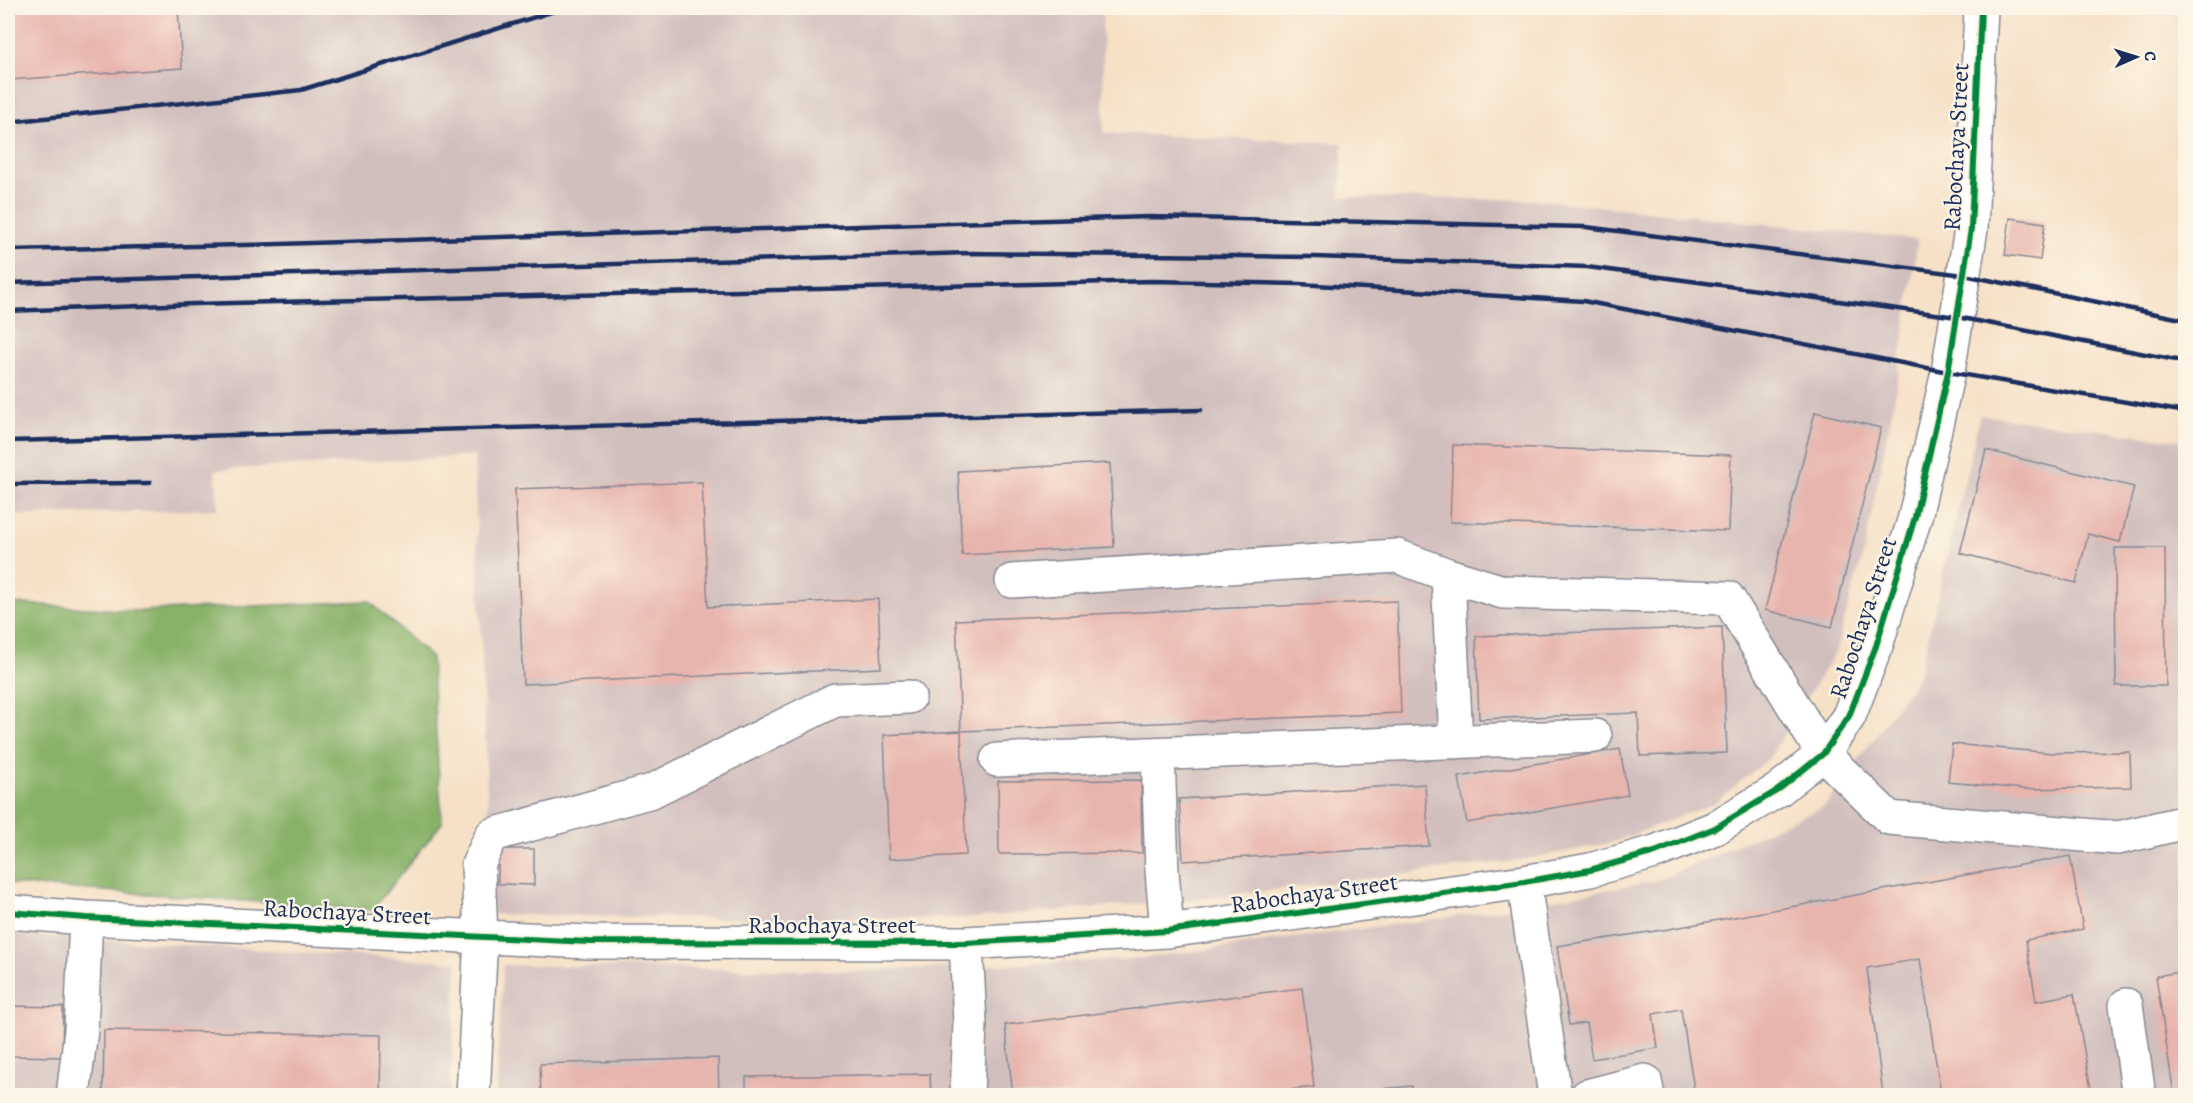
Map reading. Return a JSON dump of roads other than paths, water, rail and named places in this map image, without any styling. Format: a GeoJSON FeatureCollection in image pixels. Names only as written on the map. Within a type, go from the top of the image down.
{"type":"FeatureCollection","features":[{"type":"Feature","properties":{"kind":"street","name":"Rabochaya Street"},"geometry":{"type":"LineString","coordinates":[[8,912],[86,918],[589,942],[966,943],[1167,931],[1524,882],[1590,870],[1644,855],[1715,828],[1778,790],[1823,754],[1849,716],[1876,646],[1915,518],[1948,372],[1971,229],[1981,8]]}},
{"type":"Feature","properties":{"kind":"street"},"geometry":{"type":"LineString","coordinates":[[1012,581],[1397,556],[1503,592],[1728,598],[1823,754],[1889,818],[2118,838],[2186,822]]}},
{"type":"Feature","properties":{"kind":"street"},"geometry":{"type":"LineString","coordinates":[[1448,575],[1456,742]]}},
{"type":"Feature","properties":{"kind":"street"},"geometry":{"type":"LineString","coordinates":[[473,1095],[481,936],[478,865],[492,835],[652,791],[835,700],[909,697]]}},
{"type":"Feature","properties":{"kind":"street"},"geometry":{"type":"LineString","coordinates":[[997,760],[1594,736]]}},
{"type":"Feature","properties":{"kind":"street"},"geometry":{"type":"LineString","coordinates":[[1158,754],[1162,871],[1167,931]]}},
{"type":"Feature","properties":{"kind":"street"},"geometry":{"type":"LineString","coordinates":[[1524,882],[1555,1095]]}},
{"type":"Feature","properties":{"kind":"street"},"geometry":{"type":"LineString","coordinates":[[73,1095],[81,1030],[86,918]]}},
{"type":"Feature","properties":{"kind":"street"},"geometry":{"type":"LineString","coordinates":[[966,943],[970,1024],[967,1095]]}},
{"type":"Feature","properties":{"kind":"street"},"geometry":{"type":"LineString","coordinates":[[2126,1005],[2139,1095]]}},
{"type":"Feature","properties":{"kind":"street"},"geometry":{"type":"LineString","coordinates":[[1587,1095],[1645,1081],[1648,1095]]}},
{"type":"Feature","properties":{"kind":"railway"},"geometry":{"type":"LineString","coordinates":[[8,122],[301,90],[564,8]]}},
{"type":"Feature","properties":{"kind":"railway"},"geometry":{"type":"LineString","coordinates":[[8,250],[1149,217],[1586,227],[1964,275],[2186,320]]}},
{"type":"Feature","properties":{"kind":"railway"},"geometry":{"type":"LineString","coordinates":[[8,283],[969,253],[1316,257],[1587,267],[1957,317],[2186,362]]}},
{"type":"Feature","properties":{"kind":"railway"},"geometry":{"type":"LineString","coordinates":[[8,311],[194,304],[1152,281],[1299,284],[1583,301],[1948,372],[2186,412]]}},
{"type":"Feature","properties":{"kind":"railway"},"geometry":{"type":"LineString","coordinates":[[8,441],[1201,410]]}},
{"type":"Feature","properties":{"kind":"railway"},"geometry":{"type":"LineString","coordinates":[[8,484],[150,483]]}}]}
